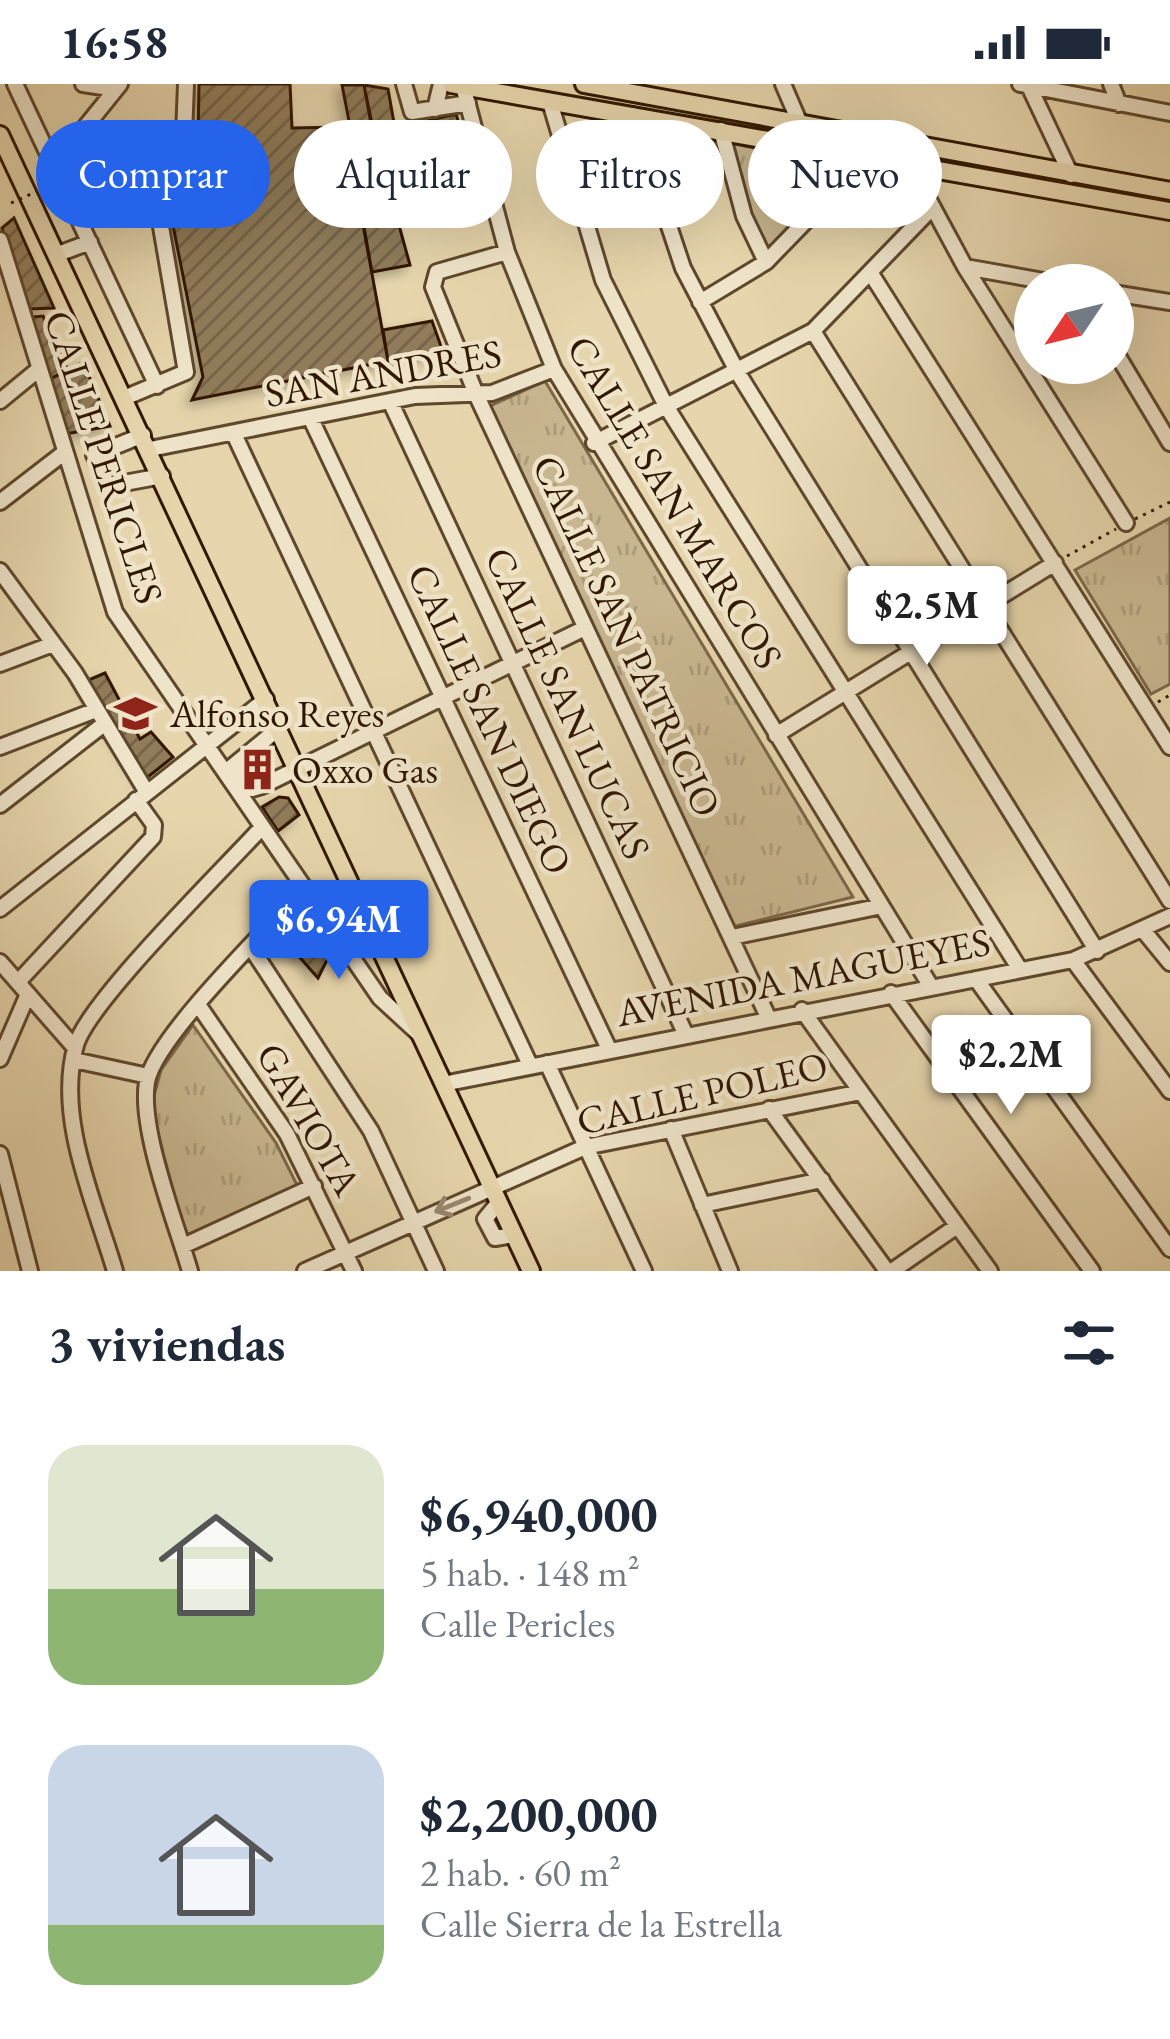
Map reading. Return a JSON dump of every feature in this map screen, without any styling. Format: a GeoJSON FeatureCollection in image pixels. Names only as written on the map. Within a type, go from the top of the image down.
{"type":"FeatureCollection","features":[{"type":"Feature","properties":{"kind":"main road"},"geometry":{"type":"LineString","coordinates":[[593,85],[771,120]]}},
{"type":"Feature","properties":{"kind":"main road"},"geometry":{"type":"LineString","coordinates":[[461,91],[662,120]]}},
{"type":"Feature","properties":{"kind":"main road"},"geometry":{"type":"LineString","coordinates":[[0,135],[531,1271]]}},
{"type":"Feature","properties":{"kind":"main road"},"geometry":{"type":"LineString","coordinates":[[942,152],[1170,191]]}},
{"type":"Feature","properties":{"kind":"main road"},"geometry":{"type":"LineString","coordinates":[[942,170],[1170,211]]}},
{"type":"Feature","properties":{"kind":"street"},"geometry":{"type":"LineString","coordinates":[[15,84],[36,130]]}},
{"type":"Feature","properties":{"kind":"street"},"geometry":{"type":"LineString","coordinates":[[83,84],[118,87]]}},
{"type":"Feature","properties":{"kind":"street"},"geometry":{"type":"LineString","coordinates":[[124,398],[186,372],[154,187],[184,135],[186,84]]}},
{"type":"Feature","properties":{"kind":"street"},"geometry":{"type":"LineString","coordinates":[[404,84],[412,112],[435,109],[461,91]]}},
{"type":"Feature","properties":{"kind":"street"},"geometry":{"type":"LineString","coordinates":[[435,109],[440,84]]}},
{"type":"Feature","properties":{"kind":"street"},"geometry":{"type":"LineString","coordinates":[[782,84],[798,120]]}},
{"type":"Feature","properties":{"kind":"street"},"geometry":{"type":"LineString","coordinates":[[1111,84],[1119,104]]}},
{"type":"Feature","properties":{"kind":"street"},"geometry":{"type":"LineString","coordinates":[[593,85],[600,108]]}},
{"type":"Feature","properties":{"kind":"street"},"geometry":{"type":"LineString","coordinates":[[1030,85],[1170,113]]}},
{"type":"Feature","properties":{"kind":"street"},"geometry":{"type":"LineString","coordinates":[[1030,85],[1071,175]]}},
{"type":"Feature","properties":{"kind":"street"},"geometry":{"type":"LineString","coordinates":[[91,120],[118,87]]}},
{"type":"Feature","properties":{"kind":"street","name":"CALLE SAN MARCOS"},"geometry":{"type":"LineString","coordinates":[[461,91],[508,251],[554,369],[594,443],[930,985]]}},
{"type":"Feature","properties":{"kind":"street"},"geometry":{"type":"LineString","coordinates":[[550,102],[603,280],[666,406],[1019,968]]}},
{"type":"Feature","properties":{"kind":"street"},"geometry":{"type":"LineString","coordinates":[[632,115],[671,235],[738,373],[1097,950]]}},
{"type":"Feature","properties":{"kind":"street"},"geometry":{"type":"LineString","coordinates":[[724,141],[744,215],[766,262]]}},
{"type":"Feature","properties":{"kind":"street"},"geometry":{"type":"LineString","coordinates":[[82,228],[157,386]]}},
{"type":"Feature","properties":{"kind":"street"},"geometry":{"type":"LineString","coordinates":[[700,302],[766,262],[799,228]]}},
{"type":"Feature","properties":{"kind":"street"},"geometry":{"type":"LineString","coordinates":[[594,443],[813,331],[912,228]]}},
{"type":"Feature","properties":{"kind":"street"},"geometry":{"type":"LineString","coordinates":[[942,228],[1126,523]]}},
{"type":"Feature","properties":{"kind":"street","name":"CALLE PERICLES"},"geometry":{"type":"LineString","coordinates":[[0,240],[116,612],[207,745],[246,791],[262,827],[380,998],[418,1033]]}},
{"type":"Feature","properties":{"kind":"street"},"geometry":{"type":"LineString","coordinates":[[58,254],[89,242]]}},
{"type":"Feature","properties":{"kind":"street","name":"CALLE SAN PATRICIO"},"geometry":{"type":"LineString","coordinates":[[508,251],[436,272],[432,282],[476,394],[768,1017]]}},
{"type":"Feature","properties":{"kind":"street"},"geometry":{"type":"LineString","coordinates":[[965,267],[1014,276]]}},
{"type":"Feature","properties":{"kind":"street"},"geometry":{"type":"LineString","coordinates":[[869,272],[1170,747]]}},
{"type":"Feature","properties":{"kind":"street"},"geometry":{"type":"LineString","coordinates":[[0,300],[15,288]]}},
{"type":"Feature","properties":{"kind":"street"},"geometry":{"type":"LineString","coordinates":[[1134,296],[1170,302]]}},
{"type":"Feature","properties":{"kind":"street"},"geometry":{"type":"LineString","coordinates":[[813,331],[987,602],[1170,901]]}},
{"type":"Feature","properties":{"kind":"street"},"geometry":{"type":"LineString","coordinates":[[0,401],[39,369]]}},
{"type":"Feature","properties":{"kind":"street","name":"SAN ANDRES"},"geometry":{"type":"LineString","coordinates":[[146,442],[234,434],[436,393],[476,394],[513,387],[554,369]]}},
{"type":"Feature","properties":{"kind":"street"},"geometry":{"type":"LineString","coordinates":[[1134,383],[1170,442]]}},
{"type":"Feature","properties":{"kind":"street","name":"CALLE SAN LUCAS"},"geometry":{"type":"LineString","coordinates":[[390,401],[685,1033]]}},
{"type":"Feature","properties":{"kind":"street","name":"CALLE SAN DIEGO"},"geometry":{"type":"LineString","coordinates":[[310,417],[609,1049]]}},
{"type":"Feature","properties":{"kind":"street"},"geometry":{"type":"LineString","coordinates":[[234,434],[530,1066]]}},
{"type":"Feature","properties":{"kind":"street"},"geometry":{"type":"LineString","coordinates":[[146,442],[94,455],[108,486],[162,476]]}},
{"type":"Feature","properties":{"kind":"street"},"geometry":{"type":"LineString","coordinates":[[0,502],[65,452]]}},
{"type":"Feature","properties":{"kind":"street"},"geometry":{"type":"LineString","coordinates":[[776,735],[1054,563]]}},
{"type":"Feature","properties":{"kind":"street"},"geometry":{"type":"LineString","coordinates":[[0,571],[100,717],[154,825],[153,837],[23,988],[4,1032],[0,1059]]}},
{"type":"Feature","properties":{"kind":"street"},"geometry":{"type":"LineString","coordinates":[[246,791],[447,700],[585,628]]}},
{"type":"Feature","properties":{"kind":"street"},"geometry":{"type":"LineString","coordinates":[[0,664],[53,644]]}},
{"type":"Feature","properties":{"kind":"street"},"geometry":{"type":"LineString","coordinates":[[0,909],[266,699]]}},
{"type":"Feature","properties":{"kind":"street"},"geometry":{"type":"LineString","coordinates":[[0,747],[100,717]]}},
{"type":"Feature","properties":{"kind":"street"},"geometry":{"type":"LineString","coordinates":[[0,805],[100,717]]}},
{"type":"Feature","properties":{"kind":"street"},"geometry":{"type":"LineString","coordinates":[[230,768],[279,728]]}},
{"type":"Feature","properties":{"kind":"street"},"geometry":{"type":"LineString","coordinates":[[115,1271],[72,1116],[75,1054],[114,992],[262,827]]}},
{"type":"Feature","properties":{"kind":"street"},"geometry":{"type":"LineString","coordinates":[[190,1271],[150,1122],[148,1076],[199,1006],[304,888]]}},
{"type":"Feature","properties":{"kind":"street"},"geometry":{"type":"LineString","coordinates":[[733,937],[882,906]]}},
{"type":"Feature","properties":{"kind":"street","name":"AVENIDA MAGUEYES"},"geometry":{"type":"LineString","coordinates":[[443,1084],[1073,959],[1170,916]]}},
{"type":"Feature","properties":{"kind":"street"},"geometry":{"type":"LineString","coordinates":[[1143,930],[1170,963]]}},
{"type":"Feature","properties":{"kind":"street"},"geometry":{"type":"LineString","coordinates":[[252,949],[355,1102],[436,1271]]}},
{"type":"Feature","properties":{"kind":"street"},"geometry":{"type":"LineString","coordinates":[[1073,959],[1170,1090]]}},
{"type":"Feature","properties":{"kind":"street"},"geometry":{"type":"LineString","coordinates":[[0,962],[75,1054],[148,1076]]}},
{"type":"Feature","properties":{"kind":"street"},"geometry":{"type":"LineString","coordinates":[[976,979],[1170,1249]]}},
{"type":"Feature","properties":{"kind":"street"},"geometry":{"type":"LineString","coordinates":[[890,993],[1092,1271]]}},
{"type":"Feature","properties":{"kind":"street","name":"GAVIOTA"},"geometry":{"type":"LineString","coordinates":[[199,1006],[268,1102],[354,1271]]}},
{"type":"Feature","properties":{"kind":"street"},"geometry":{"type":"LineString","coordinates":[[802,1010],[990,1271]]}},
{"type":"Feature","properties":{"kind":"street"},"geometry":{"type":"LineString","coordinates":[[547,1063],[644,1271]]}},
{"type":"Feature","properties":{"kind":"street","name":"CALLE POLEO"},"geometry":{"type":"LineString","coordinates":[[304,1271],[411,1222],[496,1196],[585,1148],[861,1091]]}},
{"type":"Feature","properties":{"kind":"street"},"geometry":{"type":"LineString","coordinates":[[769,1109],[890,1271],[957,1226]]}},
{"type":"Feature","properties":{"kind":"street"},"geometry":{"type":"LineString","coordinates":[[671,1130],[730,1271]]}},
{"type":"Feature","properties":{"kind":"street"},"geometry":{"type":"LineString","coordinates":[[0,1154],[30,1271]]}},
{"type":"Feature","properties":{"kind":"street"},"geometry":{"type":"LineString","coordinates":[[702,1205],[822,1180]]}},
{"type":"Feature","properties":{"kind":"street"},"geometry":{"type":"LineString","coordinates":[[182,1246],[314,1186]]}},
{"type":"Feature","properties":{"kind":"path"},"geometry":{"type":"LineString","coordinates":[[11,203],[36,192]]}},
{"type":"Feature","properties":{"kind":"path"},"geometry":{"type":"LineString","coordinates":[[1054,563],[1170,502]]}},
{"type":"Feature","properties":{"kind":"path"},"geometry":{"type":"LineString","coordinates":[[1145,708],[1170,695]]}},
{"type":"Feature","properties":{"kind":"green space"},"geometry":{"type":"Polygon","coordinates":[[[726,142],[748,147],[748,219],[726,142]]]}},
{"type":"Feature","properties":{"kind":"green space"},"geometry":{"type":"Polygon","coordinates":[[[752,228],[787,228],[766,251],[752,228]]]}},
{"type":"Feature","properties":{"kind":"green space"},"geometry":{"type":"Polygon","coordinates":[[[545,381],[853,897],[732,927],[488,407],[545,381]]]}},
{"type":"Feature","properties":{"kind":"green space"},"geometry":{"type":"Polygon","coordinates":[[[1170,518],[1170,684],[1151,694],[1075,570],[1170,518]]]}},
{"type":"Feature","properties":{"kind":"green space"},"geometry":{"type":"Polygon","coordinates":[[[193,1025],[276,1143],[299,1189],[185,1236],[151,1107],[161,1070],[193,1025]]]}},
{"type":"Feature","properties":{"kind":"building"},"geometry":{"type":"Polygon","coordinates":[[[199,84],[290,84],[294,228],[364,228],[388,361],[192,400],[203,377],[174,228],[270,228],[270,120],[198,120],[199,84]]]}},
{"type":"Feature","properties":{"kind":"building"},"geometry":{"type":"Polygon","coordinates":[[[342,85],[364,85],[370,120],[349,120],[342,85]]]}},
{"type":"Feature","properties":{"kind":"building"},"geometry":{"type":"Polygon","coordinates":[[[364,85],[388,89],[393,120],[371,120],[364,85]]]}},
{"type":"Feature","properties":{"kind":"building"},"geometry":{"type":"Polygon","coordinates":[[[14,218],[54,308],[27,309],[2,228],[14,218]]]}},
{"type":"Feature","properties":{"kind":"building"},"geometry":{"type":"Polygon","coordinates":[[[364,228],[400,228],[410,265],[372,272],[364,228]]]}},
{"type":"Feature","properties":{"kind":"building"},"geometry":{"type":"Polygon","coordinates":[[[43,316],[68,370],[50,379],[32,317],[43,316]]]}},
{"type":"Feature","properties":{"kind":"building"},"geometry":{"type":"Polygon","coordinates":[[[432,321],[443,352],[388,361],[383,330],[432,321]]]}},
{"type":"Feature","properties":{"kind":"building"},"geometry":{"type":"Polygon","coordinates":[[[83,362],[110,426],[65,434],[50,379],[83,362]]]}},
{"type":"Feature","properties":{"kind":"building"},"geometry":{"type":"Polygon","coordinates":[[[105,673],[140,739],[151,732],[173,757],[144,780],[84,682],[105,673]]]}},
{"type":"Feature","properties":{"kind":"building"},"geometry":{"type":"Polygon","coordinates":[[[279,797],[288,798],[299,815],[278,831],[262,807],[279,797]]]}},
{"type":"Feature","properties":{"kind":"building"},"geometry":{"type":"Polygon","coordinates":[[[303,905],[332,950],[318,978],[280,935],[303,905]]]}},
{"type":"Feature","properties":{"kind":"place","name":"Alfonso Reyes"},"geometry":{"type":"Point","coordinates":[136,713]}},
{"type":"Feature","properties":{"kind":"place","name":"Oxxo Gas"},"geometry":{"type":"Point","coordinates":[258,769]}}]}
